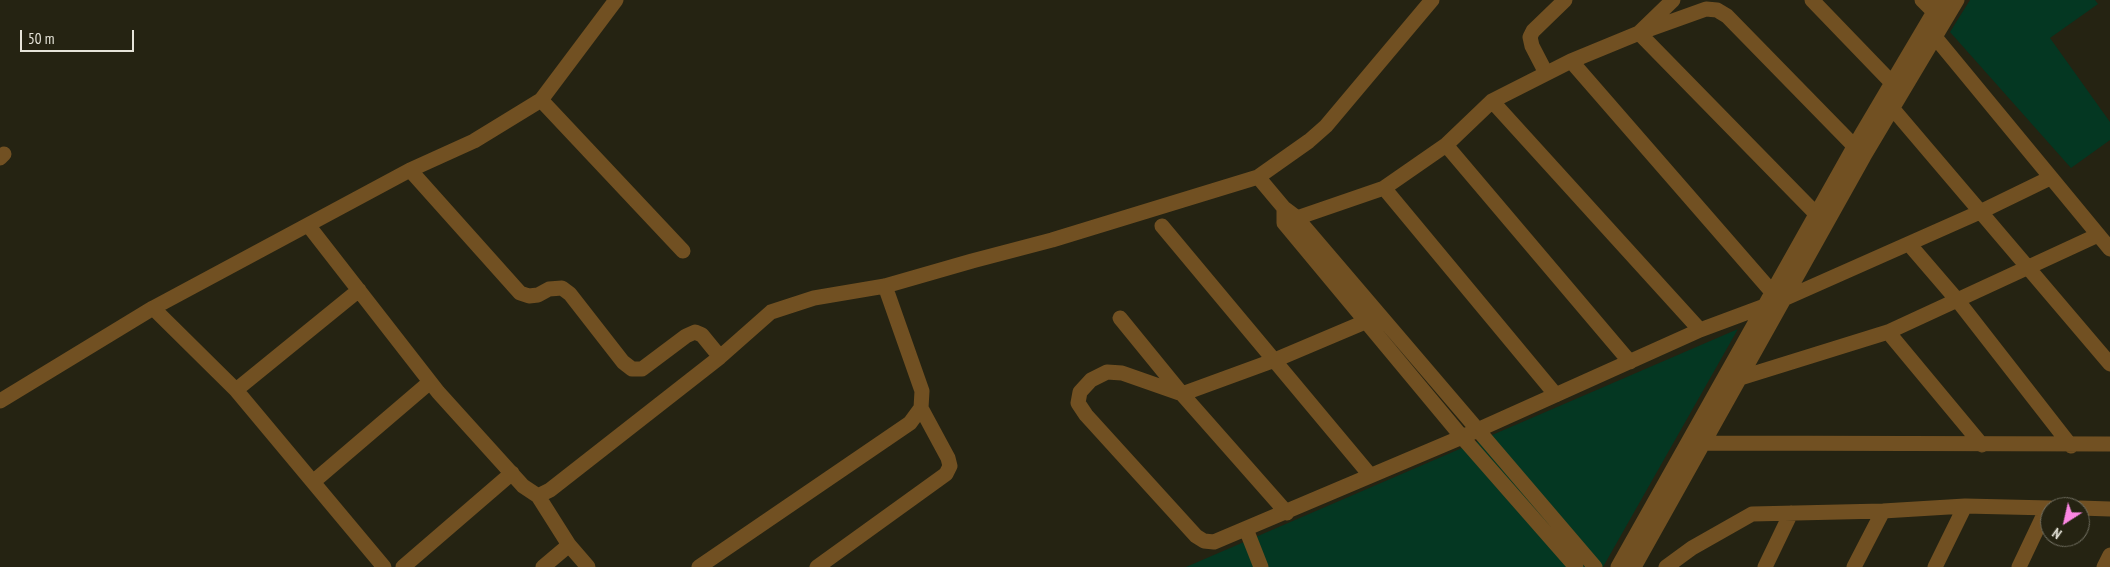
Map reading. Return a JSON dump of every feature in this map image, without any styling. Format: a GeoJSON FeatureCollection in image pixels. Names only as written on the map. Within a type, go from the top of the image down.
{"type":"FeatureCollection","features":[{"type":"Feature","properties":{"kind":"street"},"geometry":{"type":"LineString","coordinates":[[0,401],[153,308],[410,170],[474,140],[541,100],[616,0]]}},
{"type":"Feature","properties":{"kind":"street"},"geometry":{"type":"LineString","coordinates":[[538,496],[550,490],[720,357],[772,312],[814,298],[885,286],[1052,240],[1258,177],[1309,141],[1326,126],[1432,0]]}},
{"type":"Feature","properties":{"kind":"street"},"geometry":{"type":"LineString","coordinates":[[1546,73],[1532,46],[1530,37],[1533,31],[1565,0]]}},
{"type":"Feature","properties":{"kind":"street"},"geometry":{"type":"LineString","coordinates":[[1639,33],[1673,0]]}},
{"type":"Feature","properties":{"kind":"street"},"geometry":{"type":"LineString","coordinates":[[1812,0],[1892,84]]}},
{"type":"Feature","properties":{"kind":"street"},"geometry":{"type":"LineString","coordinates":[[1618,567],[1822,219],[1859,152],[1892,84],[1937,6],[1922,0]]}},
{"type":"Feature","properties":{"kind":"street"},"geometry":{"type":"LineString","coordinates":[[1859,152],[1892,109],[1957,0]]}},
{"type":"Feature","properties":{"kind":"street"},"geometry":{"type":"LineString","coordinates":[[1288,216],[1384,188],[1446,145],[1492,101],[1571,61],[1639,33],[1706,9],[1717,10],[1727,16],[1859,152]]}},
{"type":"Feature","properties":{"kind":"street"},"geometry":{"type":"LineString","coordinates":[[1639,33],[1822,219]]}},
{"type":"Feature","properties":{"kind":"street"},"geometry":{"type":"LineString","coordinates":[[1935,36],[2110,249]]}},
{"type":"Feature","properties":{"kind":"street"},"geometry":{"type":"LineString","coordinates":[[1571,61],[1775,298]]}},
{"type":"Feature","properties":{"kind":"street"},"geometry":{"type":"LineString","coordinates":[[541,100],[683,251]]}},
{"type":"Feature","properties":{"kind":"street"},"geometry":{"type":"LineString","coordinates":[[1492,101],[1700,330]]}},
{"type":"Feature","properties":{"kind":"street"},"geometry":{"type":"LineString","coordinates":[[1892,109],[2110,364]]}},
{"type":"Feature","properties":{"kind":"street"},"geometry":{"type":"LineString","coordinates":[[1446,145],[1630,362]]}},
{"type":"Feature","properties":{"kind":"street"},"geometry":{"type":"LineString","coordinates":[[410,170],[520,293],[529,296],[538,295],[549,289],[562,288],[570,294],[624,362],[632,369],[642,369],[686,336],[695,332],[702,335],[720,357]]}},
{"type":"Feature","properties":{"kind":"street"},"geometry":{"type":"LineString","coordinates":[[1258,177],[1373,319],[1462,437],[1576,567]]}},
{"type":"Feature","properties":{"kind":"street"},"geometry":{"type":"LineString","coordinates":[[1373,319],[1275,360],[1182,394],[1122,373],[1107,372],[1091,380],[1080,392],[1078,403],[1086,415],[1196,536],[1204,541],[1214,542],[1287,513],[1477,431],[1700,330],[1909,244],[2050,178]]}},
{"type":"Feature","properties":{"kind":"street"},"geometry":{"type":"LineString","coordinates":[[1384,188],[1556,395]]}},
{"type":"Feature","properties":{"kind":"street"},"geometry":{"type":"LineString","coordinates":[[308,225],[430,382],[524,486],[538,496],[569,545],[588,567]]}},
{"type":"Feature","properties":{"kind":"street"},"geometry":{"type":"LineString","coordinates":[[1162,226],[1370,476]]}},
{"type":"Feature","properties":{"kind":"street"},"geometry":{"type":"LineString","coordinates":[[1740,378],[1888,332],[2098,235]]}},
{"type":"Feature","properties":{"kind":"street"},"geometry":{"type":"LineString","coordinates":[[1909,244],[1958,301],[2071,446]]}},
{"type":"Feature","properties":{"kind":"street"},"geometry":{"type":"LineString","coordinates":[[699,567],[910,424],[921,408],[922,391],[885,286]]}},
{"type":"Feature","properties":{"kind":"street"},"geometry":{"type":"LineString","coordinates":[[236,390],[359,290]]}},
{"type":"Feature","properties":{"kind":"street"},"geometry":{"type":"LineString","coordinates":[[1634,567],[1740,378],[1775,298]]}},
{"type":"Feature","properties":{"kind":"street"},"geometry":{"type":"LineString","coordinates":[[153,308],[236,390],[384,567]]}},
{"type":"Feature","properties":{"kind":"street"},"geometry":{"type":"LineString","coordinates":[[1120,318],[1182,394],[1287,513]]}},
{"type":"Feature","properties":{"kind":"street"},"geometry":{"type":"LineString","coordinates":[[1373,319],[1477,431],[1595,567]]}},
{"type":"Feature","properties":{"kind":"street"},"geometry":{"type":"LineString","coordinates":[[1888,332],[1982,445]]}},
{"type":"Feature","properties":{"kind":"street"},"geometry":{"type":"LineString","coordinates":[[313,482],[430,382]]}},
{"type":"Feature","properties":{"kind":"street"},"geometry":{"type":"LineString","coordinates":[[817,567],[946,474],[950,466],[948,458],[921,408]]}},
{"type":"Feature","properties":{"kind":"street"},"geometry":{"type":"LineString","coordinates":[[1704,443],[2071,446],[2110,444]]}},
{"type":"Feature","properties":{"kind":"street"},"geometry":{"type":"LineString","coordinates":[[403,567],[512,472]]}},
{"type":"Feature","properties":{"kind":"street"},"geometry":{"type":"LineString","coordinates":[[1666,567],[1692,548],[1752,514],[1965,506],[2040,508]]}},
{"type":"Feature","properties":{"kind":"street"},"geometry":{"type":"LineString","coordinates":[[1935,567],[1965,506]]}},
{"type":"Feature","properties":{"kind":"street"},"geometry":{"type":"LineString","coordinates":[[2090,508],[2110,508]]}},
{"type":"Feature","properties":{"kind":"street"},"geometry":{"type":"LineString","coordinates":[[1854,567],[1883,510]]}},
{"type":"Feature","properties":{"kind":"street"},"geometry":{"type":"LineString","coordinates":[[1765,567],[1791,513]]}},
{"type":"Feature","properties":{"kind":"street"},"geometry":{"type":"LineString","coordinates":[[2019,567],[2040,526]]}},
{"type":"Feature","properties":{"kind":"street"},"geometry":{"type":"LineString","coordinates":[[1246,529],[1261,567]]}},
{"type":"Feature","properties":{"kind":"street"},"geometry":{"type":"LineString","coordinates":[[543,567],[569,545]]}},
{"type":"Feature","properties":{"kind":"street"},"geometry":{"type":"LineString","coordinates":[[2104,567],[2110,555]]}},
{"type":"Feature","properties":{"kind":"green space"},"geometry":{"type":"Polygon","coordinates":[[[1970,0],[2095,0],[2098,4],[2050,38],[2110,122],[2110,140],[2071,168],[1950,32],[1970,0]]]}},
{"type":"Feature","properties":{"kind":"green space"},"geometry":{"type":"Polygon","coordinates":[[[1738,329],[1603,567],[1186,567],[1738,329]]]}}]}
